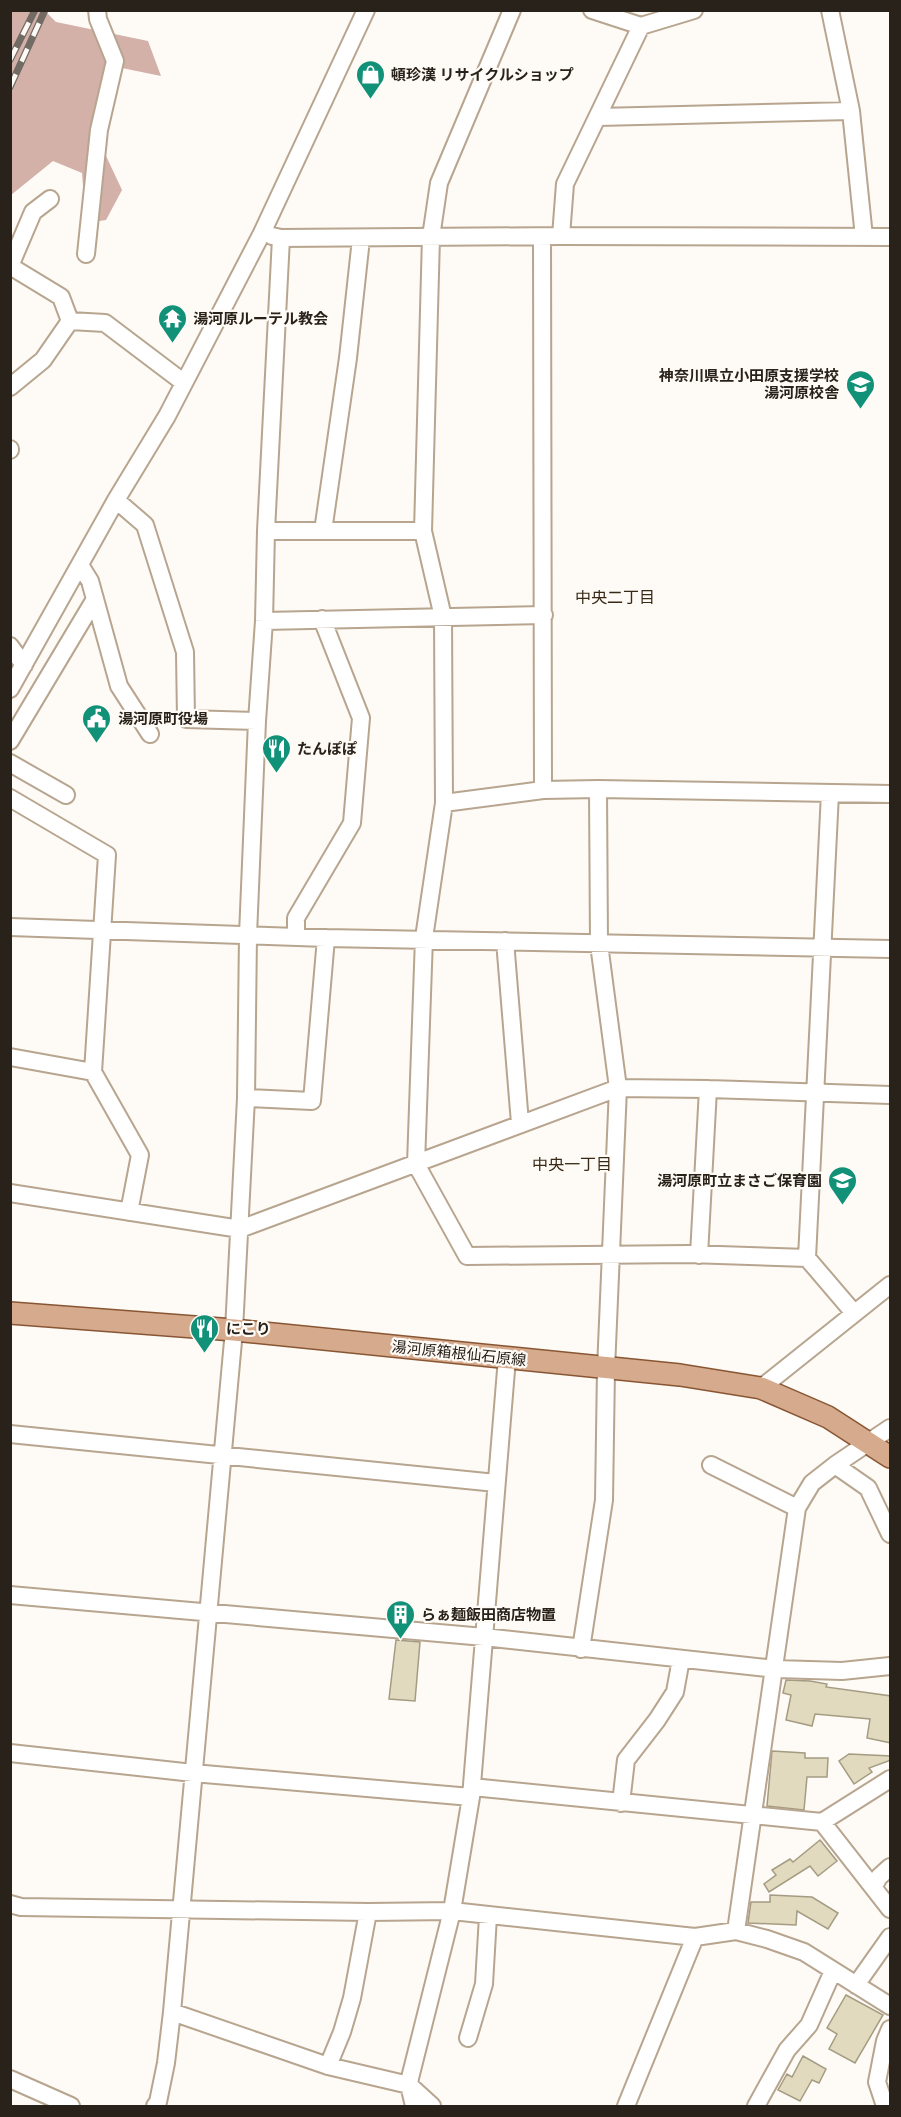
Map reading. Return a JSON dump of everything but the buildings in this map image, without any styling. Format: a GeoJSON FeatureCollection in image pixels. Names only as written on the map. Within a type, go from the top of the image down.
{"type":"FeatureCollection","features":[{"type":"Feature","properties":{"kind":"main road","name":"湯河原箱根仙石原線"},"geometry":{"type":"LineString","coordinates":[[10,1313],[234,1330],[680,1375],[761,1388],[828,1417],[891,1457]]}},
{"type":"Feature","properties":{"kind":"street"},"geometry":{"type":"LineString","coordinates":[[86,254],[99,130],[115,61],[98,19],[97,10]]}},
{"type":"Feature","properties":{"kind":"street"},"geometry":{"type":"LineString","coordinates":[[10,689],[116,500],[167,416],[262,233],[366,10]]}},
{"type":"Feature","properties":{"kind":"street"},"geometry":{"type":"LineString","coordinates":[[512,10],[439,183],[430,237],[423,531],[444,617],[444,803],[424,939],[416,1164],[467,1256],[699,1255],[807,1258]]}},
{"type":"Feature","properties":{"kind":"street"},"geometry":{"type":"LineString","coordinates":[[591,10],[641,26],[694,10]]}},
{"type":"Feature","properties":{"kind":"street"},"geometry":{"type":"LineString","coordinates":[[830,10],[851,111],[864,237]]}},
{"type":"Feature","properties":{"kind":"street"},"geometry":{"type":"LineString","coordinates":[[561,236],[565,184],[641,26]]}},
{"type":"Feature","properties":{"kind":"street"},"geometry":{"type":"LineString","coordinates":[[598,117],[851,111]]}},
{"type":"Feature","properties":{"kind":"street"},"geometry":{"type":"LineString","coordinates":[[50,199],[33,212],[10,266],[61,297],[70,321]]}},
{"type":"Feature","properties":{"kind":"street"},"geometry":{"type":"LineString","coordinates":[[262,233],[280,238],[361,239],[561,236],[891,237]]}},
{"type":"Feature","properties":{"kind":"street"},"geometry":{"type":"LineString","coordinates":[[542,237],[543,790]]}},
{"type":"Feature","properties":{"kind":"street"},"geometry":{"type":"LineString","coordinates":[[155,2106],[158,2102],[166,2063],[172,2012],[234,1330],[246,1098],[248,935],[257,721],[264,621],[280,238]]}},
{"type":"Feature","properties":{"kind":"street"},"geometry":{"type":"LineString","coordinates":[[323,531],[348,358],[361,239]]}},
{"type":"Feature","properties":{"kind":"street"},"geometry":{"type":"LineString","coordinates":[[70,321],[105,324],[183,382]]}},
{"type":"Feature","properties":{"kind":"street"},"geometry":{"type":"LineString","coordinates":[[10,387],[43,360],[70,321]]}},
{"type":"Feature","properties":{"kind":"street"},"geometry":{"type":"LineString","coordinates":[[116,500],[145,525],[185,652],[186,719],[257,721]]}},
{"type":"Feature","properties":{"kind":"street"},"geometry":{"type":"LineString","coordinates":[[266,531],[423,531]]}},
{"type":"Feature","properties":{"kind":"street"},"geometry":{"type":"LineString","coordinates":[[80,565],[90,581],[119,686],[150,734]]}},
{"type":"Feature","properties":{"kind":"street"},"geometry":{"type":"LineString","coordinates":[[10,741],[95,599]]}},
{"type":"Feature","properties":{"kind":"street"},"geometry":{"type":"LineString","coordinates":[[264,621],[544,615]]}},
{"type":"Feature","properties":{"kind":"street"},"geometry":{"type":"LineString","coordinates":[[296,936],[296,918],[352,823],[361,718],[321,619]]}},
{"type":"Feature","properties":{"kind":"street"},"geometry":{"type":"LineString","coordinates":[[10,646],[24,665]]}},
{"type":"Feature","properties":{"kind":"street"},"geometry":{"type":"LineString","coordinates":[[10,763],[66,795]]}},
{"type":"Feature","properties":{"kind":"street"},"geometry":{"type":"LineString","coordinates":[[581,1649],[604,1500],[606,1369],[618,1088],[599,944],[598,789]]}},
{"type":"Feature","properties":{"kind":"street"},"geometry":{"type":"LineString","coordinates":[[444,803],[543,790],[891,794]]}},
{"type":"Feature","properties":{"kind":"street"},"geometry":{"type":"LineString","coordinates":[[830,793],[807,1258],[854,1313]]}},
{"type":"Feature","properties":{"kind":"street"},"geometry":{"type":"LineString","coordinates":[[10,798],[107,855],[93,1072],[140,1155],[129,1212]]}},
{"type":"Feature","properties":{"kind":"street"},"geometry":{"type":"LineString","coordinates":[[10,927],[326,938],[891,949]]}},
{"type":"Feature","properties":{"kind":"street"},"geometry":{"type":"LineString","coordinates":[[246,1098],[312,1101],[326,938]]}},
{"type":"Feature","properties":{"kind":"street"},"geometry":{"type":"LineString","coordinates":[[505,941],[520,1123]]}},
{"type":"Feature","properties":{"kind":"street"},"geometry":{"type":"LineString","coordinates":[[10,1057],[93,1072]]}},
{"type":"Feature","properties":{"kind":"street"},"geometry":{"type":"LineString","coordinates":[[10,1193],[240,1229],[618,1088],[891,1095]]}},
{"type":"Feature","properties":{"kind":"street"},"geometry":{"type":"LineString","coordinates":[[699,1255],[708,1089]]}},
{"type":"Feature","properties":{"kind":"street"},"geometry":{"type":"LineString","coordinates":[[761,1388],[891,1285]]}},
{"type":"Feature","properties":{"kind":"street"},"geometry":{"type":"LineString","coordinates":[[414,2106],[409,2085],[452,1911],[471,1792],[507,1358]]}},
{"type":"Feature","properties":{"kind":"street"},"geometry":{"type":"LineString","coordinates":[[736,1931],[776,1669],[797,1509],[812,1483],[891,1428]]}},
{"type":"Feature","properties":{"kind":"street"},"geometry":{"type":"LineString","coordinates":[[10,1434],[496,1483]]}},
{"type":"Feature","properties":{"kind":"street"},"geometry":{"type":"LineString","coordinates":[[835,1465],[868,1488],[891,1534]]}},
{"type":"Feature","properties":{"kind":"street"},"geometry":{"type":"LineString","coordinates":[[711,1466],[797,1509]]}},
{"type":"Feature","properties":{"kind":"street"},"geometry":{"type":"LineString","coordinates":[[10,1594],[484,1637],[776,1669],[842,1671],[891,1666]]}},
{"type":"Feature","properties":{"kind":"street"},"geometry":{"type":"LineString","coordinates":[[621,1803],[626,1760],[675,1692],[681,1659]]}},
{"type":"Feature","properties":{"kind":"street"},"geometry":{"type":"LineString","coordinates":[[10,1753],[193,1773],[621,1803],[822,1822],[891,1779]]}},
{"type":"Feature","properties":{"kind":"street"},"geometry":{"type":"LineString","coordinates":[[822,1822],[891,1909]]}},
{"type":"Feature","properties":{"kind":"street"},"geometry":{"type":"LineString","coordinates":[[873,1886],[879,1877],[891,1867]]}},
{"type":"Feature","properties":{"kind":"street"},"geometry":{"type":"LineString","coordinates":[[10,1904],[21,1907],[452,1911],[695,1936],[736,1931],[804,1952],[891,2006]]}},
{"type":"Feature","properties":{"kind":"street"},"geometry":{"type":"LineString","coordinates":[[328,2066],[342,2032],[352,1998],[368,1912]]}},
{"type":"Feature","properties":{"kind":"street"},"geometry":{"type":"LineString","coordinates":[[468,2038],[484,1984],[488,1916]]}},
{"type":"Feature","properties":{"kind":"street"},"geometry":{"type":"LineString","coordinates":[[626,2106],[695,1936]]}},
{"type":"Feature","properties":{"kind":"street"},"geometry":{"type":"LineString","coordinates":[[856,1985],[891,1936]]}},
{"type":"Feature","properties":{"kind":"street"},"geometry":{"type":"LineString","coordinates":[[756,2106],[787,2050],[809,2025],[832,1971]]}},
{"type":"Feature","properties":{"kind":"street"},"geometry":{"type":"LineString","coordinates":[[172,2012],[328,2066],[409,2085],[432,2106]]}},
{"type":"Feature","properties":{"kind":"street"},"geometry":{"type":"LineString","coordinates":[[885,2106],[877,2082],[885,2042],[891,2030]]}},
{"type":"Feature","properties":{"kind":"street"},"geometry":{"type":"LineString","coordinates":[[10,2079],[71,2106]]}},
{"type":"Feature","properties":{"kind":"shaded area"},"geometry":{"type":"Polygon","coordinates":[[[11,11],[45,11],[56,22],[148,41],[161,76],[122,68],[92,126],[122,190],[106,220],[86,223],[82,173],[53,161],[11,195],[11,11]]]}},
{"type":"Feature","properties":{"kind":"railway"},"geometry":{"type":"LineString","coordinates":[[10,60],[35,10]]}},
{"type":"Feature","properties":{"kind":"railway"},"geometry":{"type":"LineString","coordinates":[[10,87],[45,10]]}},
{"type":"Feature","properties":{"kind":"place","name":"頓珍漢 リサイクルショップ"},"geometry":{"type":"Point","coordinates":[370,100]}},
{"type":"Feature","properties":{"kind":"place","name":"湯河原ルーテル教会"},"geometry":{"type":"Point","coordinates":[172,344]}},
{"type":"Feature","properties":{"kind":"place","name":"神奈川県立小田原支援学校 湯河原校舎"},"geometry":{"type":"Point","coordinates":[860,410]}},
{"type":"Feature","properties":{"kind":"place","name":"湯河原町役場"},"geometry":{"type":"Point","coordinates":[97,744]}},
{"type":"Feature","properties":{"kind":"place","name":"たんぽぽ"},"geometry":{"type":"Point","coordinates":[276,774]}},
{"type":"Feature","properties":{"kind":"place","name":"湯河原町立まさご保育園"},"geometry":{"type":"Point","coordinates":[843,1206]}},
{"type":"Feature","properties":{"kind":"place","name":"にこり"},"geometry":{"type":"Point","coordinates":[205,1354]}},
{"type":"Feature","properties":{"kind":"place","name":"らぁ麺飯田商店物置"},"geometry":{"type":"Point","coordinates":[400,1640]}},
{"type":"Feature","properties":{"kind":"district","name":"中央二丁目"},"geometry":{"type":"Point","coordinates":[615,597]}},
{"type":"Feature","properties":{"kind":"district","name":"中央一丁目"},"geometry":{"type":"Point","coordinates":[572,1164]}}]}
